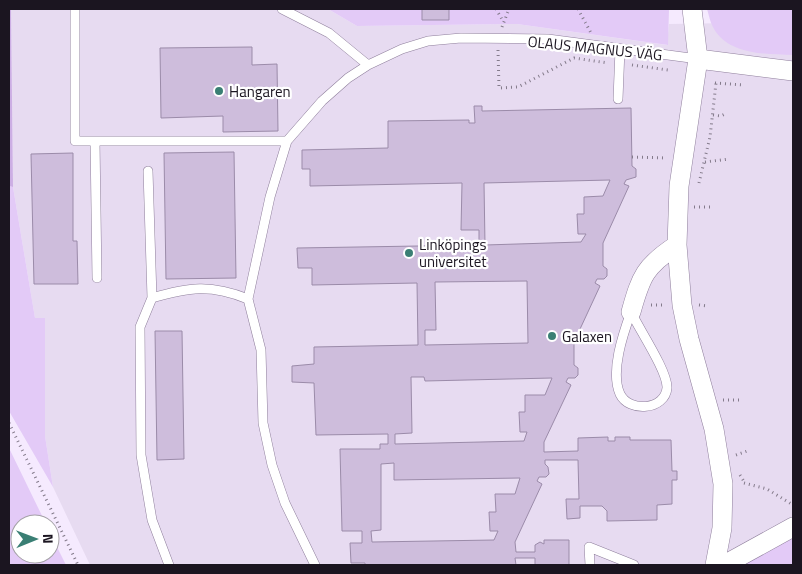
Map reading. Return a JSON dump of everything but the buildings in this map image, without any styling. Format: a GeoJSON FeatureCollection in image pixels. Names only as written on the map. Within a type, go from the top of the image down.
{"type":"FeatureCollection","features":[{"type":"Feature","properties":{"kind":"street"},"geometry":{"type":"LineString","coordinates":[[692,9],[698,58],[679,186],[677,245],[682,305],[689,339],[714,429],[723,484],[722,528],[715,565]]}},
{"type":"Feature","properties":{"kind":"street","name":"OLAUS MAGNUS VÄG"},"geometry":{"type":"LineString","coordinates":[[698,58],[793,71]]}},
{"type":"Feature","properties":{"kind":"street"},"geometry":{"type":"LineString","coordinates":[[631,312],[637,290],[646,269],[656,259],[677,245]]}},
{"type":"Feature","properties":{"kind":"street"},"geometry":{"type":"LineString","coordinates":[[724,565],[793,526]]}},
{"type":"Feature","properties":{"kind":"lane"},"geometry":{"type":"LineString","coordinates":[[75,9],[75,142],[287,140],[270,197],[248,300],[261,350],[263,424],[272,465],[285,503],[315,565]]}},
{"type":"Feature","properties":{"kind":"lane"},"geometry":{"type":"LineString","coordinates":[[282,9],[329,33],[368,65]]}},
{"type":"Feature","properties":{"kind":"lane","name":"OLAUS MAGNUS VÄG"},"geometry":{"type":"LineString","coordinates":[[287,140],[322,101],[368,65],[402,49],[428,41],[461,38],[498,40],[548,39],[698,58]]}},
{"type":"Feature","properties":{"kind":"lane"},"geometry":{"type":"LineString","coordinates":[[618,99],[620,49]]}},
{"type":"Feature","properties":{"kind":"lane"},"geometry":{"type":"LineString","coordinates":[[95,141],[97,278]]}},
{"type":"Feature","properties":{"kind":"lane"},"geometry":{"type":"LineString","coordinates":[[148,171],[152,298],[140,327],[141,455],[152,520],[169,565]]}},
{"type":"Feature","properties":{"kind":"lane"},"geometry":{"type":"LineString","coordinates":[[152,298],[182,289],[224,289],[248,300]]}},
{"type":"Feature","properties":{"kind":"lane"},"geometry":{"type":"LineString","coordinates":[[631,312],[661,367],[667,387],[663,399],[658,404],[643,406],[628,403],[620,395],[616,378],[622,337],[631,312]]}},
{"type":"Feature","properties":{"kind":"lane"},"geometry":{"type":"LineString","coordinates":[[590,565],[589,547],[634,565]]}},
{"type":"Feature","properties":{"kind":"path"},"geometry":{"type":"LineString","coordinates":[[496,9],[504,22]]}},
{"type":"Feature","properties":{"kind":"path"},"geometry":{"type":"LineString","coordinates":[[578,9],[598,46]]}},
{"type":"Feature","properties":{"kind":"path"},"geometry":{"type":"LineString","coordinates":[[498,40],[499,88],[518,87],[574,58]]}},
{"type":"Feature","properties":{"kind":"path"},"geometry":{"type":"LineString","coordinates":[[698,186],[710,137],[716,83]]}},
{"type":"Feature","properties":{"kind":"path"},"geometry":{"type":"LineString","coordinates":[[713,115],[721,116],[727,113]]}},
{"type":"Feature","properties":{"kind":"path"},"geometry":{"type":"LineString","coordinates":[[693,215],[695,200]]}},
{"type":"Feature","properties":{"kind":"path"},"geometry":{"type":"LineString","coordinates":[[693,207],[711,208]]}},
{"type":"Feature","properties":{"kind":"path"},"geometry":{"type":"LineString","coordinates":[[697,298],[699,315]]}},
{"type":"Feature","properties":{"kind":"path"},"geometry":{"type":"LineString","coordinates":[[698,305],[708,306]]}},
{"type":"Feature","properties":{"kind":"path"},"geometry":{"type":"LineString","coordinates":[[721,400],[724,408]]}},
{"type":"Feature","properties":{"kind":"path"},"geometry":{"type":"LineString","coordinates":[[9,423],[78,565]]}},
{"type":"Feature","properties":{"kind":"path"},"geometry":{"type":"LineString","coordinates":[[733,448],[737,464]]}},
{"type":"Feature","properties":{"kind":"path"},"geometry":{"type":"LineString","coordinates":[[735,456],[750,450]]}},
{"type":"Feature","properties":{"kind":"path"},"geometry":{"type":"LineString","coordinates":[[739,473],[745,483]]}},
{"type":"Feature","properties":{"kind":"path"},"geometry":{"type":"LineString","coordinates":[[723,484],[745,483],[767,489],[793,505]]}},
{"type":"Feature","properties":{"kind":"shaded area"},"geometry":{"type":"Polygon","coordinates":[[[9,9],[11,9],[13,187],[9,186],[9,9]]]}},
{"type":"Feature","properties":{"kind":"shaded area","name":"Linköpings universitet"},"geometry":{"type":"Polygon","coordinates":[[[11,9],[328,9],[357,26],[517,24],[667,45],[669,24],[793,22],[793,565],[90,565],[53,487],[45,436],[45,319],[35,318],[13,187],[11,9]]]}},
{"type":"Feature","properties":{"kind":"shaded area"},"geometry":{"type":"Polygon","coordinates":[[[328,9],[669,9],[668,45],[517,24],[357,26],[328,9]]]}},
{"type":"Feature","properties":{"kind":"shaded area"},"geometry":{"type":"Polygon","coordinates":[[[707,9],[793,9],[793,55],[760,53],[737,48],[719,36],[710,21],[707,9]]]}},
{"type":"Feature","properties":{"kind":"shaded area"},"geometry":{"type":"Polygon","coordinates":[[[9,186],[13,187],[35,318],[45,318],[45,436],[53,487],[9,411],[9,186]]]}},
{"type":"Feature","properties":{"kind":"shaded area"},"geometry":{"type":"Polygon","coordinates":[[[9,448],[41,514],[10,514],[10,564],[60,564],[60,553],[66,565],[9,565],[9,448]]]}},
{"type":"Feature","properties":{"kind":"shaded area"},"geometry":{"type":"Polygon","coordinates":[[[793,535],[793,565],[741,565],[793,535]]]}},
{"type":"Feature","properties":{"kind":"place","name":"Hangaren"},"geometry":{"type":"Point","coordinates":[219,91]}},
{"type":"Feature","properties":{"kind":"place","name":"Linköpings universitet"},"geometry":{"type":"Point","coordinates":[409,253]}},
{"type":"Feature","properties":{"kind":"place","name":"Galaxen"},"geometry":{"type":"Point","coordinates":[552,336]}}]}
